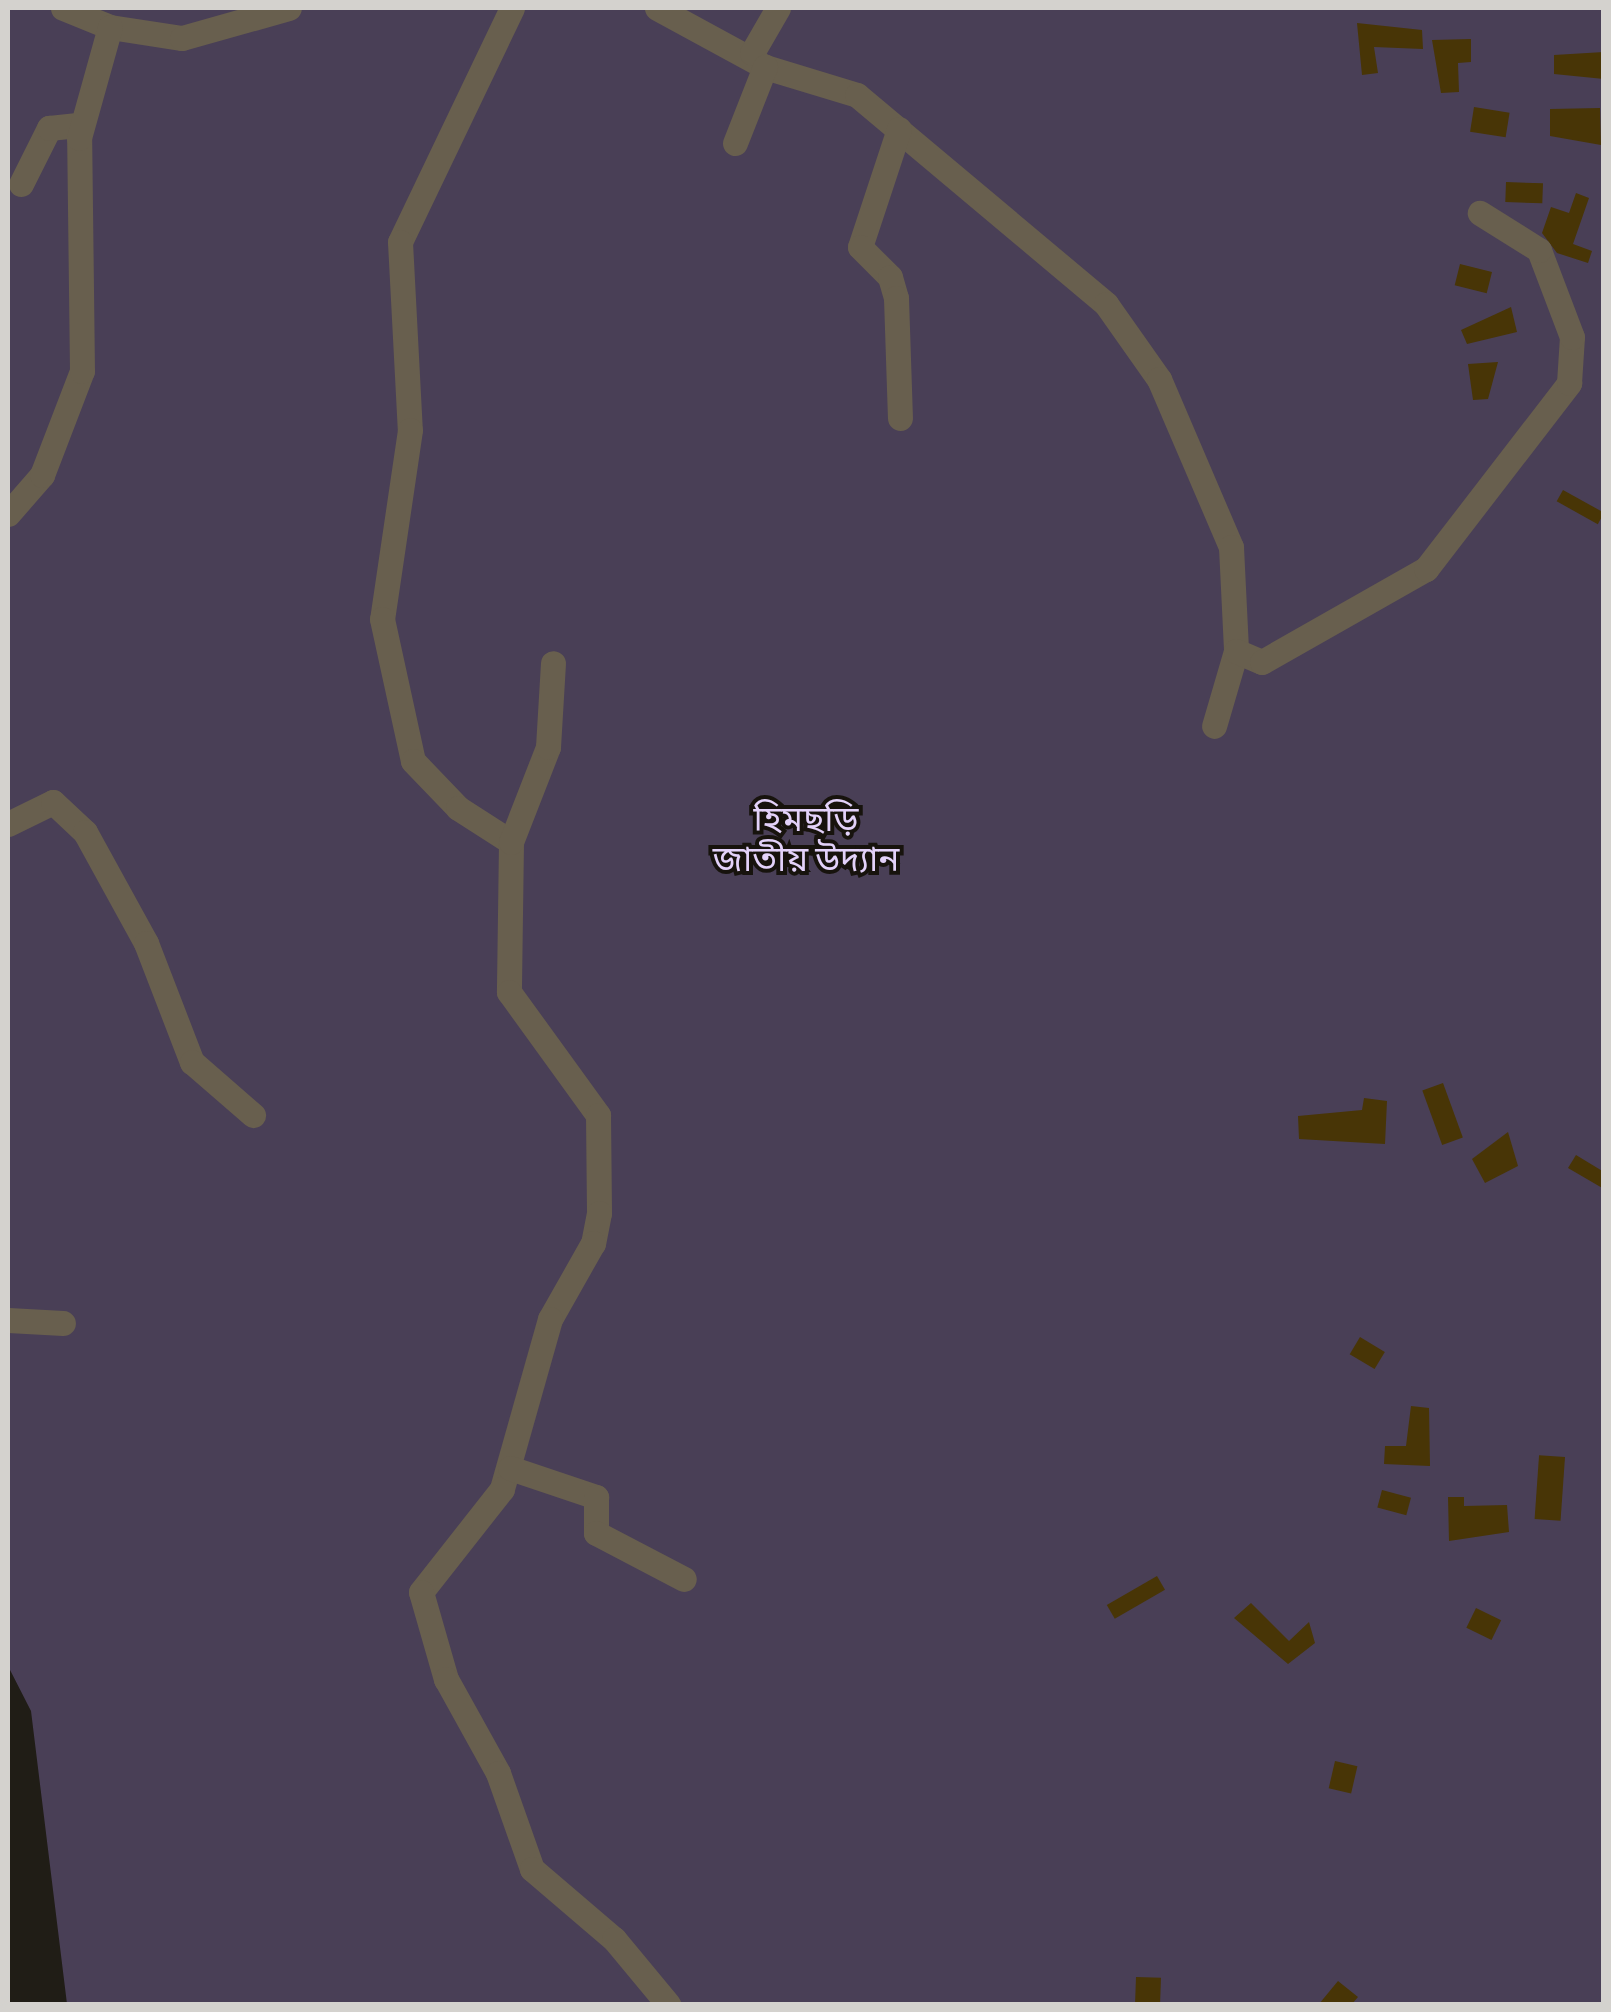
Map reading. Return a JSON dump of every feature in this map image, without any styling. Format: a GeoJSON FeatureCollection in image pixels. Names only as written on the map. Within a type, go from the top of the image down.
{"type":"FeatureCollection","features":[{"type":"Feature","properties":{"kind":"street"},"geometry":{"type":"LineString","coordinates":[[63,8],[110,27],[204,36],[289,8]]}},
{"type":"Feature","properties":{"kind":"street"},"geometry":{"type":"LineString","coordinates":[[511,842],[458,808],[412,760],[382,619],[410,430],[400,242],[512,8]]}},
{"type":"Feature","properties":{"kind":"street"},"geometry":{"type":"LineString","coordinates":[[658,8],[759,60],[857,95],[1085,282],[1158,379],[1231,547],[1236,651],[1214,726]]}},
{"type":"Feature","properties":{"kind":"street"},"geometry":{"type":"LineString","coordinates":[[735,144],[778,8]]}},
{"type":"Feature","properties":{"kind":"street"},"geometry":{"type":"LineString","coordinates":[[8,514],[42,475],[82,372],[80,125],[110,27]]}},
{"type":"Feature","properties":{"kind":"street"},"geometry":{"type":"LineString","coordinates":[[21,184],[49,128],[80,125]]}},
{"type":"Feature","properties":{"kind":"street"},"geometry":{"type":"LineString","coordinates":[[899,130],[860,248],[890,277],[896,298],[900,418]]}},
{"type":"Feature","properties":{"kind":"street"},"geometry":{"type":"LineString","coordinates":[[1236,651],[1262,662],[1426,570],[1569,384],[1572,337],[1539,250],[1480,213]]}},
{"type":"Feature","properties":{"kind":"street"},"geometry":{"type":"LineString","coordinates":[[553,663],[548,746],[511,842],[509,992],[598,1115],[600,1213],[594,1243],[550,1319],[510,1468],[471,1536],[424,1578],[425,1626],[498,1773],[532,1869],[614,1939],[668,2004]]}},
{"type":"Feature","properties":{"kind":"street"},"geometry":{"type":"LineString","coordinates":[[8,824],[53,802],[86,832],[146,943],[192,1062],[253,1115]]}},
{"type":"Feature","properties":{"kind":"street"},"geometry":{"type":"LineString","coordinates":[[8,1320],[62,1323]]}},
{"type":"Feature","properties":{"kind":"street"},"geometry":{"type":"LineString","coordinates":[[510,1468],[596,1497],[596,1533],[684,1579]]}},
{"type":"Feature","properties":{"kind":"green space","name":"হিমছড়ি জাতীয় উদ্যান"},"geometry":{"type":"Polygon","coordinates":[[[8,8],[1603,8],[1603,2004],[67,2004],[31,1711],[8,1666],[8,8]]]}},
{"type":"Feature","properties":{"kind":"building"},"geometry":{"type":"Polygon","coordinates":[[[1357,23],[1422,30],[1423,49],[1374,47],[1378,73],[1362,75],[1357,23]]]}},
{"type":"Feature","properties":{"kind":"building"},"geometry":{"type":"Polygon","coordinates":[[[1471,39],[1471,62],[1458,63],[1459,92],[1441,93],[1432,40],[1471,39]]]}},
{"type":"Feature","properties":{"kind":"building"},"geometry":{"type":"Polygon","coordinates":[[[1604,52],[1604,79],[1554,74],[1554,55],[1604,52]]]}},
{"type":"Feature","properties":{"kind":"building"},"geometry":{"type":"Polygon","coordinates":[[[1474,107],[1510,113],[1506,137],[1470,132],[1474,107]]]}},
{"type":"Feature","properties":{"kind":"building"},"geometry":{"type":"Polygon","coordinates":[[[1600,108],[1601,145],[1550,136],[1550,109],[1600,108]]]}},
{"type":"Feature","properties":{"kind":"building"},"geometry":{"type":"Polygon","coordinates":[[[1506,182],[1543,183],[1542,203],[1505,202],[1506,182]]]}},
{"type":"Feature","properties":{"kind":"building"},"geometry":{"type":"Polygon","coordinates":[[[1576,193],[1589,198],[1573,244],[1592,251],[1588,263],[1557,253],[1542,233],[1551,207],[1569,213],[1576,193]]]}},
{"type":"Feature","properties":{"kind":"building"},"geometry":{"type":"Polygon","coordinates":[[[1460,264],[1492,272],[1487,293],[1455,285],[1460,264]]]}},
{"type":"Feature","properties":{"kind":"building"},"geometry":{"type":"Polygon","coordinates":[[[1511,307],[1517,332],[1467,344],[1461,330],[1511,307]]]}},
{"type":"Feature","properties":{"kind":"building"},"geometry":{"type":"Polygon","coordinates":[[[1498,362],[1488,399],[1473,400],[1468,364],[1498,362]]]}},
{"type":"Feature","properties":{"kind":"building"},"geometry":{"type":"Polygon","coordinates":[[[1563,490],[1604,513],[1598,524],[1557,501],[1563,490]]]}},
{"type":"Feature","properties":{"kind":"building"},"geometry":{"type":"Polygon","coordinates":[[[1443,1083],[1463,1138],[1442,1145],[1422,1091],[1443,1083]]]}},
{"type":"Feature","properties":{"kind":"building"},"geometry":{"type":"Polygon","coordinates":[[[1364,1098],[1387,1101],[1385,1144],[1299,1139],[1298,1116],[1362,1110],[1364,1098]]]}},
{"type":"Feature","properties":{"kind":"building"},"geometry":{"type":"Polygon","coordinates":[[[1508,1132],[1518,1166],[1485,1183],[1472,1159],[1508,1132]]]}},
{"type":"Feature","properties":{"kind":"building"},"geometry":{"type":"Polygon","coordinates":[[[1576,1155],[1604,1172],[1604,1189],[1568,1168],[1576,1155]]]}},
{"type":"Feature","properties":{"kind":"building"},"geometry":{"type":"Polygon","coordinates":[[[1360,1337],[1385,1352],[1375,1369],[1350,1354],[1360,1337]]]}},
{"type":"Feature","properties":{"kind":"building"},"geometry":{"type":"Polygon","coordinates":[[[1411,1406],[1429,1408],[1430,1466],[1384,1464],[1385,1446],[1406,1446],[1411,1406]]]}},
{"type":"Feature","properties":{"kind":"building"},"geometry":{"type":"Polygon","coordinates":[[[1539,1455],[1565,1457],[1561,1521],[1535,1519],[1539,1455]]]}},
{"type":"Feature","properties":{"kind":"building"},"geometry":{"type":"Polygon","coordinates":[[[1382,1490],[1411,1498],[1406,1515],[1377,1507],[1382,1490]]]}},
{"type":"Feature","properties":{"kind":"building"},"geometry":{"type":"Polygon","coordinates":[[[1448,1497],[1464,1497],[1464,1506],[1507,1505],[1509,1532],[1449,1541],[1448,1497]]]}},
{"type":"Feature","properties":{"kind":"building"},"geometry":{"type":"Polygon","coordinates":[[[1157,1576],[1165,1590],[1115,1619],[1107,1605],[1157,1576]]]}},
{"type":"Feature","properties":{"kind":"building"},"geometry":{"type":"Polygon","coordinates":[[[1251,1603],[1289,1641],[1309,1622],[1315,1643],[1288,1664],[1234,1618],[1251,1603]]]}},
{"type":"Feature","properties":{"kind":"building"},"geometry":{"type":"Polygon","coordinates":[[[1476,1608],[1501,1620],[1492,1640],[1466,1628],[1476,1608]]]}},
{"type":"Feature","properties":{"kind":"building"},"geometry":{"type":"Polygon","coordinates":[[[1335,1761],[1357,1766],[1351,1793],[1329,1788],[1335,1761]]]}},
{"type":"Feature","properties":{"kind":"building"},"geometry":{"type":"Polygon","coordinates":[[[1136,1977],[1161,1978],[1160,2004],[1135,2004],[1136,1977]]]}},
{"type":"Feature","properties":{"kind":"building"},"geometry":{"type":"Polygon","coordinates":[[[1338,1981],[1358,1997],[1352,2004],[1319,2004],[1338,1981]]]}}]}
